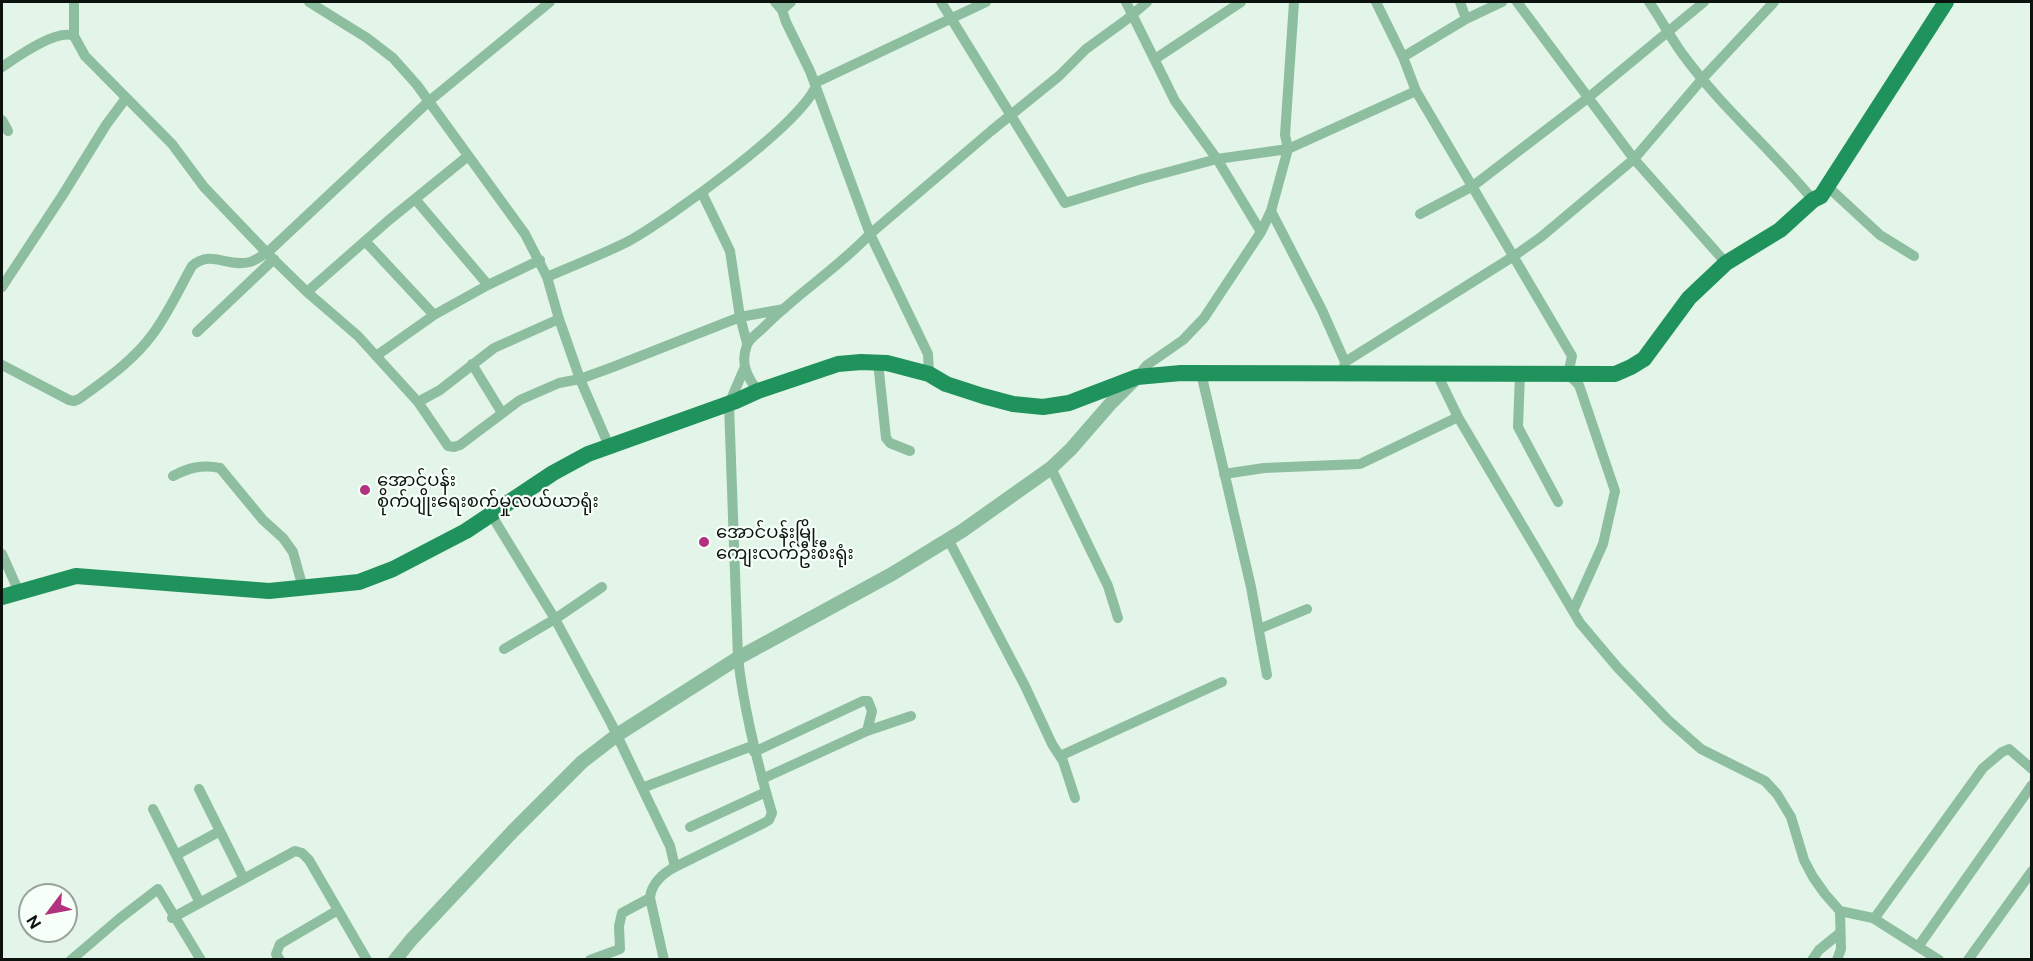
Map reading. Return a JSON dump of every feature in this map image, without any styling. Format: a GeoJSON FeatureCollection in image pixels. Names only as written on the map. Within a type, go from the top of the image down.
{"type":"FeatureCollection","features":[{"type":"Feature","properties":{"kind":"main road"},"geometry":{"type":"LineString","coordinates":[[2,597],[76,576],[269,591],[359,582],[393,569],[466,531],[492,516],[553,473],[588,454],[838,364],[878,362],[929,374],[946,384],[983,396],[1013,404],[1043,407],[1069,403],[1137,377],[1181,373],[1344,368],[1437,374],[1615,374],[1644,359],[1689,298],[1726,262],[1780,230],[1821,196],[1946,2]]}},
{"type":"Feature","properties":{"kind":"street"},"geometry":{"type":"LineString","coordinates":[[74,2],[74,36],[86,56],[172,144],[204,187],[271,256],[307,292],[358,336],[418,402],[448,446],[454,447],[520,400],[559,383],[580,379],[740,317],[784,309]]}},
{"type":"Feature","properties":{"kind":"street"},"geometry":{"type":"LineString","coordinates":[[309,2],[367,38],[393,58],[417,85],[525,234],[547,277],[580,379],[609,446]]}},
{"type":"Feature","properties":{"kind":"street"},"geometry":{"type":"LineString","coordinates":[[197,332],[428,102],[550,2]]}},
{"type":"Feature","properties":{"kind":"street"},"geometry":{"type":"LineString","coordinates":[[791,2],[779,6],[816,89],[870,234],[928,354],[929,374]]}},
{"type":"Feature","properties":{"kind":"street"},"geometry":{"type":"LineString","coordinates":[[941,2],[1065,203],[1217,159],[1288,149],[1416,91]]}},
{"type":"Feature","properties":{"kind":"street"},"geometry":{"type":"LineString","coordinates":[[547,277],[628,242],[702,193],[794,116],[816,89],[817,82],[986,2]]}},
{"type":"Feature","properties":{"kind":"street"},"geometry":{"type":"LineString","coordinates":[[1125,2],[1175,101],[1217,159],[1262,232]]}},
{"type":"Feature","properties":{"kind":"street"},"geometry":{"type":"LineString","coordinates":[[747,343],[854,251],[870,234],[1059,76],[1086,49],[1147,2]]}},
{"type":"Feature","properties":{"kind":"street"},"geometry":{"type":"LineString","coordinates":[[1155,59],[1241,2]]}},
{"type":"Feature","properties":{"kind":"street"},"geometry":{"type":"LineString","coordinates":[[395,960],[419,931],[564,777],[617,735],[738,658],[892,574],[948,539],[1051,468],[1147,365],[1183,340],[1204,318],[1262,232],[1271,212],[1288,149],[1285,135],[1294,2]]}},
{"type":"Feature","properties":{"kind":"street"},"geometry":{"type":"LineString","coordinates":[[1376,2],[1416,91],[1572,356],[1568,374],[1579,385],[1616,491],[1603,544],[1573,611]]}},
{"type":"Feature","properties":{"kind":"street"},"geometry":{"type":"LineString","coordinates":[[1461,2],[1466,19]]}},
{"type":"Feature","properties":{"kind":"street"},"geometry":{"type":"LineString","coordinates":[[1402,57],[1466,19],[1502,2]]}},
{"type":"Feature","properties":{"kind":"street"},"geometry":{"type":"LineString","coordinates":[[1517,2],[1634,159],[1726,262]]}},
{"type":"Feature","properties":{"kind":"street"},"geometry":{"type":"LineString","coordinates":[[1649,2],[1681,52],[1726,106],[1787,168],[1814,200]]}},
{"type":"Feature","properties":{"kind":"street"},"geometry":{"type":"LineString","coordinates":[[1420,214],[1473,186],[1589,97],[1704,2]]}},
{"type":"Feature","properties":{"kind":"street"},"geometry":{"type":"LineString","coordinates":[[1271,212],[1322,310],[1344,368],[1541,237],[1634,159],[1703,78],[1774,2]]}},
{"type":"Feature","properties":{"kind":"street"},"geometry":{"type":"LineString","coordinates":[[2,67],[45,42],[64,34],[74,36]]}},
{"type":"Feature","properties":{"kind":"street"},"geometry":{"type":"LineString","coordinates":[[2,286],[106,125],[126,98]]}},
{"type":"Feature","properties":{"kind":"street"},"geometry":{"type":"LineString","coordinates":[[2,120],[8,131]]}},
{"type":"Feature","properties":{"kind":"street"},"geometry":{"type":"LineString","coordinates":[[307,292],[468,156]]}},
{"type":"Feature","properties":{"kind":"street"},"geometry":{"type":"LineString","coordinates":[[1827,186],[1880,235],[1914,256]]}},
{"type":"Feature","properties":{"kind":"street"},"geometry":{"type":"LineString","coordinates":[[664,960],[650,898],[654,884],[675,867],[769,820],[772,813],[753,749],[738,658],[729,404],[744,369],[747,343],[740,317],[730,251],[702,193]]}},
{"type":"Feature","properties":{"kind":"street"},"geometry":{"type":"LineString","coordinates":[[415,199],[488,285]]}},
{"type":"Feature","properties":{"kind":"street"},"geometry":{"type":"LineString","coordinates":[[365,241],[434,315]]}},
{"type":"Feature","properties":{"kind":"street"},"geometry":{"type":"LineString","coordinates":[[2,365],[69,400],[79,399],[108,379],[153,334],[192,266],[199,260],[205,258],[232,263],[250,262],[271,256]]}},
{"type":"Feature","properties":{"kind":"street"},"geometry":{"type":"LineString","coordinates":[[376,356],[434,315],[540,260]]}},
{"type":"Feature","properties":{"kind":"street"},"geometry":{"type":"LineString","coordinates":[[418,402],[440,390],[494,348],[559,319]]}},
{"type":"Feature","properties":{"kind":"street"},"geometry":{"type":"LineString","coordinates":[[878,362],[886,438],[890,443],[910,451]]}},
{"type":"Feature","properties":{"kind":"street"},"geometry":{"type":"LineString","coordinates":[[472,364],[502,413]]}},
{"type":"Feature","properties":{"kind":"street"},"geometry":{"type":"LineString","coordinates":[[744,369],[758,391]]}},
{"type":"Feature","properties":{"kind":"street"},"geometry":{"type":"LineString","coordinates":[[1201,373],[1259,629],[1267,675]]}},
{"type":"Feature","properties":{"kind":"street"},"geometry":{"type":"LineString","coordinates":[[1437,374],[1458,417],[1580,623],[1618,668],[1668,720],[1701,749],[1765,781],[1777,794],[1791,818],[1804,860],[1813,877],[1840,911],[1874,919],[1939,960]]}},
{"type":"Feature","properties":{"kind":"street"},"geometry":{"type":"LineString","coordinates":[[1520,374],[1518,427],[1558,502]]}},
{"type":"Feature","properties":{"kind":"street"},"geometry":{"type":"LineString","coordinates":[[1224,474],[1264,468],[1360,464],[1458,417]]}},
{"type":"Feature","properties":{"kind":"street"},"geometry":{"type":"LineString","coordinates":[[173,477],[188,469],[210,466],[220,468],[293,552],[303,588]]}},
{"type":"Feature","properties":{"kind":"street"},"geometry":{"type":"LineString","coordinates":[[1051,468],[1108,586],[1118,618]]}},
{"type":"Feature","properties":{"kind":"street"},"geometry":{"type":"LineString","coordinates":[[492,516],[555,619],[617,735],[670,846],[675,867]]}},
{"type":"Feature","properties":{"kind":"street"},"geometry":{"type":"LineString","coordinates":[[948,539],[1060,756],[1075,798]]}},
{"type":"Feature","properties":{"kind":"street"},"geometry":{"type":"LineString","coordinates":[[2,554],[19,592]]}},
{"type":"Feature","properties":{"kind":"street"},"geometry":{"type":"LineString","coordinates":[[504,650],[555,619],[602,586]]}},
{"type":"Feature","properties":{"kind":"street"},"geometry":{"type":"LineString","coordinates":[[1259,629],[1306,609]]}},
{"type":"Feature","properties":{"kind":"street"},"geometry":{"type":"LineString","coordinates":[[1060,756],[1222,682]]}},
{"type":"Feature","properties":{"kind":"street"},"geometry":{"type":"LineString","coordinates":[[642,788],[753,749],[863,701],[868,701],[872,711],[867,731]]}},
{"type":"Feature","properties":{"kind":"street"},"geometry":{"type":"LineString","coordinates":[[762,779],[867,731],[912,716]]}},
{"type":"Feature","properties":{"kind":"street"},"geometry":{"type":"LineString","coordinates":[[1874,919],[1983,768],[2009,749],[2031,769]]}},
{"type":"Feature","properties":{"kind":"street"},"geometry":{"type":"LineString","coordinates":[[1918,947],[2031,785]]}},
{"type":"Feature","properties":{"kind":"street"},"geometry":{"type":"LineString","coordinates":[[199,789],[244,879]]}},
{"type":"Feature","properties":{"kind":"street"},"geometry":{"type":"LineString","coordinates":[[690,827],[766,792]]}},
{"type":"Feature","properties":{"kind":"street"},"geometry":{"type":"LineString","coordinates":[[153,809],[200,903]]}},
{"type":"Feature","properties":{"kind":"street"},"geometry":{"type":"LineString","coordinates":[[176,855],[220,831]]}},
{"type":"Feature","properties":{"kind":"street"},"geometry":{"type":"LineString","coordinates":[[173,918],[295,851],[302,853],[309,860],[367,960]]}},
{"type":"Feature","properties":{"kind":"street"},"geometry":{"type":"LineString","coordinates":[[1968,960],[2031,871]]}},
{"type":"Feature","properties":{"kind":"street"},"geometry":{"type":"LineString","coordinates":[[71,960],[158,889],[173,918],[201,960]]}},
{"type":"Feature","properties":{"kind":"street"},"geometry":{"type":"LineString","coordinates":[[590,960],[620,949],[619,927],[622,913],[650,898]]}},
{"type":"Feature","properties":{"kind":"street"},"geometry":{"type":"LineString","coordinates":[[280,960],[276,954],[280,944],[338,910]]}},
{"type":"Feature","properties":{"kind":"street"},"geometry":{"type":"LineString","coordinates":[[1837,960],[1841,949],[1840,911]]}},
{"type":"Feature","properties":{"kind":"street"},"geometry":{"type":"LineString","coordinates":[[1812,960],[1819,950],[1840,933]]}},
{"type":"Feature","properties":{"kind":"place","name":"အောင်ပန်း စိုက်ပျိုးရေးစက်မှုလယ်ယာရုံး"},"geometry":{"type":"Point","coordinates":[365,490]}},
{"type":"Feature","properties":{"kind":"place","name":"အောင်ပန်းမြို့ ကျေးလက်ဦးစီးရုံး"},"geometry":{"type":"Point","coordinates":[704,542]}}]}
